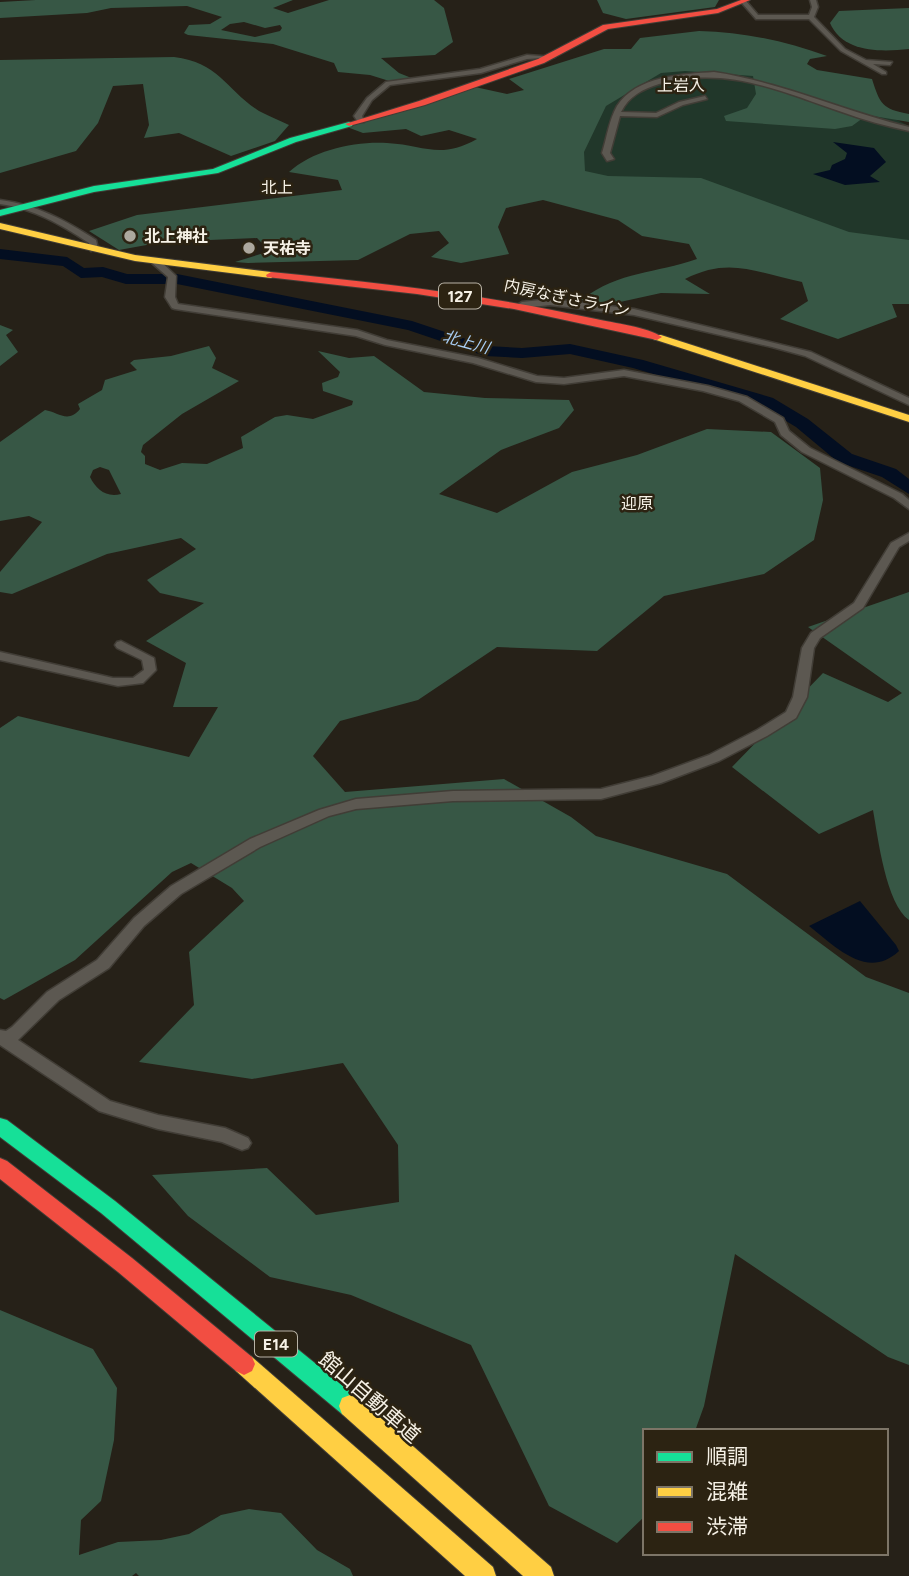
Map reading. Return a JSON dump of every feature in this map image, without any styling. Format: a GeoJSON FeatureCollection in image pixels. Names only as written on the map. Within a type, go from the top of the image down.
{"type":"FeatureCollection","features":[{"type":"Feature","properties":{"kind":"main road"},"geometry":{"type":"LineString","coordinates":[[0,213],[94,188],[215,171],[293,140],[552,57],[612,25],[718,11],[745,1]]}},
{"type":"Feature","properties":{"kind":"main road","name":"内房なぎさライン"},"geometry":{"type":"LineString","coordinates":[[0,226],[155,261],[522,305],[652,335],[909,419]]}},
{"type":"Feature","properties":{"kind":"main road","name":"館山自動車道"},"geometry":{"type":"LineString","coordinates":[[0,1126],[107,1207],[320,1379],[542,1576]]}},
{"type":"Feature","properties":{"kind":"main road","name":"E14"},"geometry":{"type":"LineString","coordinates":[[0,1167],[79,1226],[306,1415],[484,1576]]}},
{"type":"Feature","properties":{"kind":"street"},"geometry":{"type":"LineString","coordinates":[[811,17],[815,6],[813,0]]}},
{"type":"Feature","properties":{"kind":"street"},"geometry":{"type":"LineString","coordinates":[[745,1],[756,17],[811,17],[843,50],[884,73]]}},
{"type":"Feature","properties":{"kind":"street"},"geometry":{"type":"LineString","coordinates":[[361,120],[358,116],[363,107],[387,83],[481,71],[527,57],[552,57]]}},
{"type":"Feature","properties":{"kind":"street"},"geometry":{"type":"LineString","coordinates":[[867,62],[890,62]]}},
{"type":"Feature","properties":{"kind":"street"},"geometry":{"type":"LineString","coordinates":[[610,159],[606,153],[618,114],[631,96],[656,82],[688,74],[719,73],[749,79],[833,108],[909,129]]}},
{"type":"Feature","properties":{"kind":"street"},"geometry":{"type":"LineString","coordinates":[[618,114],[657,115],[681,103],[705,98]]}},
{"type":"Feature","properties":{"kind":"street"},"geometry":{"type":"LineString","coordinates":[[0,202],[29,205],[93,242],[94,249]]}},
{"type":"Feature","properties":{"kind":"street"},"geometry":{"type":"LineString","coordinates":[[155,261],[172,278],[170,304],[175,306],[357,333],[385,342],[475,360],[536,379],[564,381],[615,372],[635,374],[743,399],[779,420],[785,433],[806,450],[898,496],[909,506]]}},
{"type":"Feature","properties":{"kind":"street"},"geometry":{"type":"LineString","coordinates":[[522,305],[550,302],[634,312],[774,345],[808,354],[909,402]]}},
{"type":"Feature","properties":{"kind":"street"},"geometry":{"type":"LineString","coordinates":[[1,1038],[18,1032],[53,996],[103,964],[139,922],[176,890],[256,843],[302,822],[356,804],[466,795],[601,794],[656,780],[714,758],[762,733],[790,715],[800,697],[808,648],[815,636],[859,605],[895,545],[909,536]]}},
{"type":"Feature","properties":{"kind":"street"},"geometry":{"type":"LineString","coordinates":[[0,656],[113,682],[131,683],[143,678],[150,670],[148,658],[121,645]]}},
{"type":"Feature","properties":{"kind":"street"},"geometry":{"type":"LineString","coordinates":[[1,1038],[105,1106],[158,1122],[225,1135],[242,1143]]}},
{"type":"Feature","properties":{"kind":"green space"},"geometry":{"type":"Polygon","coordinates":[[[293,0],[273,8],[288,13],[329,0],[434,0],[444,8],[453,42],[435,55],[381,58],[399,73],[419,81],[399,84],[370,75],[338,72],[334,63],[273,44],[188,35],[184,33],[189,25],[210,24],[222,17],[187,6],[111,8],[87,13],[0,18],[0,2],[293,0]],[[244,22],[230,24],[221,30],[255,37],[280,31],[282,28],[280,25],[265,28],[244,22]]]}},
{"type":"Feature","properties":{"kind":"green space"},"geometry":{"type":"Polygon","coordinates":[[[597,0],[719,0],[715,7],[626,19],[603,13],[597,0]]]}},
{"type":"Feature","properties":{"kind":"green space"},"geometry":{"type":"Polygon","coordinates":[[[909,8],[909,49],[875,50],[853,45],[836,33],[830,23],[839,11],[909,8]]]}},
{"type":"Feature","properties":{"kind":"green space"},"geometry":{"type":"Polygon","coordinates":[[[699,31],[764,38],[827,56],[810,59],[807,64],[817,70],[872,79],[883,104],[909,114],[909,122],[867,115],[852,126],[835,129],[726,121],[724,116],[747,108],[756,94],[753,76],[685,71],[661,73],[606,106],[584,152],[585,171],[608,176],[701,178],[849,232],[909,240],[909,304],[892,304],[897,317],[838,339],[780,319],[808,301],[802,282],[730,267],[701,272],[685,279],[710,294],[661,293],[611,304],[581,300],[624,278],[697,259],[689,244],[642,236],[618,220],[543,200],[506,208],[498,227],[509,254],[461,263],[431,257],[449,243],[439,231],[410,234],[358,260],[248,263],[235,262],[270,251],[257,238],[163,242],[119,250],[89,231],[137,215],[342,190],[338,180],[289,172],[310,158],[348,145],[387,143],[442,150],[464,145],[477,139],[449,130],[421,136],[406,129],[363,133],[347,127],[475,87],[507,94],[524,90],[509,79],[604,49],[631,49],[640,38],[699,31]]]}},
{"type":"Feature","properties":{"kind":"green space"},"geometry":{"type":"Polygon","coordinates":[[[650,47],[865,104],[909,126],[909,281],[547,174],[650,47]]]}},
{"type":"Feature","properties":{"kind":"green space"},"geometry":{"type":"Polygon","coordinates":[[[174,57],[202,65],[221,78],[247,103],[289,125],[275,141],[231,156],[179,133],[144,138],[149,125],[143,84],[113,86],[98,123],[76,151],[0,173],[0,60],[174,57]]]}},
{"type":"Feature","properties":{"kind":"green space"},"geometry":{"type":"Polygon","coordinates":[[[0,325],[13,330],[6,335],[18,352],[0,366],[0,325]]]}},
{"type":"Feature","properties":{"kind":"green space"},"geometry":{"type":"Polygon","coordinates":[[[209,346],[216,358],[212,368],[239,381],[182,414],[143,445],[141,452],[145,456],[145,464],[160,470],[182,463],[207,464],[243,448],[241,437],[275,417],[287,415],[313,419],[352,405],[353,401],[323,391],[322,383],[338,377],[340,372],[318,351],[349,358],[374,356],[424,392],[485,398],[569,400],[574,410],[559,428],[501,450],[439,494],[497,513],[572,472],[637,455],[707,429],[771,432],[820,468],[823,500],[814,540],[764,574],[664,596],[597,651],[497,647],[418,700],[340,721],[313,756],[345,792],[504,779],[571,817],[596,836],[727,874],[866,977],[909,993],[909,1365],[888,1357],[735,1254],[704,1406],[696,1429],[643,1429],[643,1518],[617,1543],[549,1506],[471,1345],[351,1295],[270,1277],[188,1216],[152,1175],[267,1168],[316,1215],[399,1202],[398,1145],[343,1063],[252,1079],[139,1062],[194,1005],[189,952],[244,901],[232,888],[191,863],[172,872],[75,960],[4,1000],[0,998],[0,728],[18,716],[189,757],[218,707],[173,707],[186,663],[146,641],[204,603],[160,593],[147,580],[196,549],[181,538],[107,554],[12,594],[0,592],[0,572],[42,522],[29,516],[0,521],[0,442],[45,410],[63,416],[76,413],[80,409],[78,404],[102,390],[105,380],[137,370],[130,363],[134,360],[171,356],[209,346]],[[100,467],[93,470],[90,477],[102,491],[111,495],[121,494],[109,470],[100,467]]]}},
{"type":"Feature","properties":{"kind":"green space"},"geometry":{"type":"Polygon","coordinates":[[[909,592],[909,920],[901,912],[889,886],[873,810],[819,834],[732,767],[823,673],[888,702],[902,693],[808,627],[909,592]]]}},
{"type":"Feature","properties":{"kind":"green space"},"geometry":{"type":"Polygon","coordinates":[[[0,1310],[93,1349],[117,1388],[114,1440],[101,1501],[81,1520],[79,1555],[118,1542],[161,1540],[189,1534],[221,1515],[249,1509],[281,1513],[317,1550],[350,1569],[353,1576],[139,1576],[136,1573],[132,1576],[0,1576],[0,1310]]]}},
{"type":"Feature","properties":{"kind":"water"},"geometry":{"type":"Polygon","coordinates":[[[833,142],[874,148],[886,162],[870,176],[880,182],[845,185],[813,174],[830,170],[832,165],[845,159],[847,153],[833,142]]]}},
{"type":"Feature","properties":{"kind":"water"},"geometry":{"type":"Polygon","coordinates":[[[860,901],[899,951],[887,959],[875,963],[863,962],[840,951],[809,926],[860,901]]]}},
{"type":"Feature","properties":{"kind":"waterway","name":"北上川"},"geometry":{"type":"LineString","coordinates":[[0,254],[67,262],[81,273],[103,272],[126,279],[177,279],[412,326],[485,351],[522,353],[570,349],[637,364],[767,402],[802,423],[845,458],[889,473],[909,488]]}},
{"type":"Feature","properties":{"kind":"traffic: fast"},"geometry":{"type":"LineString","coordinates":[[0,213],[94,189],[215,171],[293,140],[349,124]]}},
{"type":"Feature","properties":{"kind":"traffic: fast"},"geometry":{"type":"LineString","coordinates":[[0,1126],[108,1207],[350,1406]]}},
{"type":"Feature","properties":{"kind":"traffic: slow"},"geometry":{"type":"LineString","coordinates":[[0,226],[135,258],[271,275]]}},
{"type":"Feature","properties":{"kind":"traffic: slow"},"geometry":{"type":"LineString","coordinates":[[657,337],[909,419]]}},
{"type":"Feature","properties":{"kind":"traffic: slow"},"geometry":{"type":"LineString","coordinates":[[244,1364],[484,1576]]}},
{"type":"Feature","properties":{"kind":"traffic: slow"},"geometry":{"type":"LineString","coordinates":[[350,1406],[542,1576]]}},
{"type":"Feature","properties":{"kind":"traffic: jam"},"geometry":{"type":"LineString","coordinates":[[349,124],[422,103],[541,61],[606,27],[718,11],[747,0]]}},
{"type":"Feature","properties":{"kind":"traffic: jam"},"geometry":{"type":"LineString","coordinates":[[271,275],[514,305],[657,337]]}},
{"type":"Feature","properties":{"kind":"traffic: jam"},"geometry":{"type":"LineString","coordinates":[[0,1167],[125,1265],[244,1364]]}},
{"type":"Feature","properties":{"kind":"place","name":"北上神社"},"geometry":{"type":"Point","coordinates":[130,236]}},
{"type":"Feature","properties":{"kind":"place","name":"天祐寺"},"geometry":{"type":"Point","coordinates":[249,248]}},
{"type":"Feature","properties":{"kind":"district","name":"上岩入"},"geometry":{"type":"Point","coordinates":[681,85]}},
{"type":"Feature","properties":{"kind":"district","name":"北上"},"geometry":{"type":"Point","coordinates":[277,187]}},
{"type":"Feature","properties":{"kind":"district","name":"迎原"},"geometry":{"type":"Point","coordinates":[637,503]}}]}
